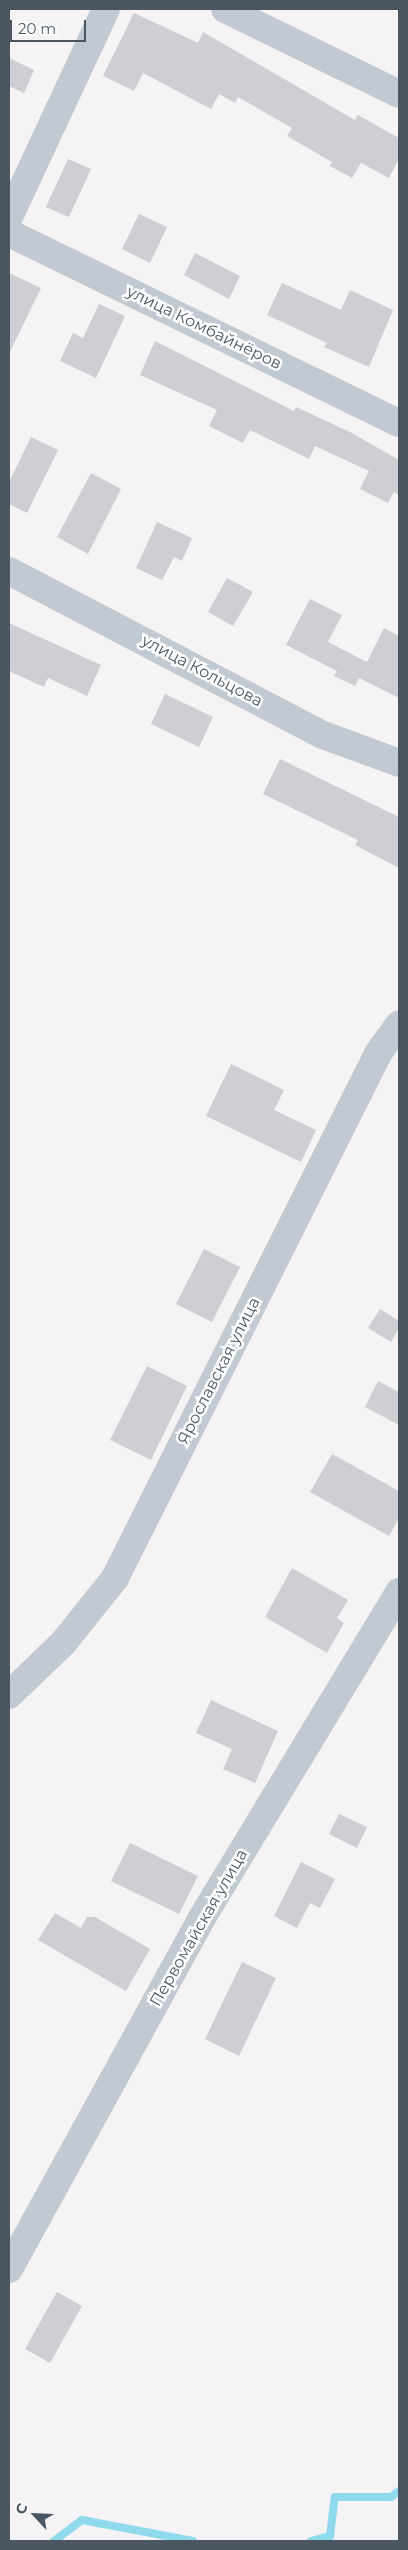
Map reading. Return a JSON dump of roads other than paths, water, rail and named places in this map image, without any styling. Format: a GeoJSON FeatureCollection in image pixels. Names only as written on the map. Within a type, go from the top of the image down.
{"type":"FeatureCollection","features":[{"type":"Feature","properties":{"kind":"street"},"geometry":{"type":"LineString","coordinates":[[9,217],[106,9]]}},
{"type":"Feature","properties":{"kind":"street"},"geometry":{"type":"LineString","coordinates":[[225,9],[399,94]]}},
{"type":"Feature","properties":{"kind":"street","name":"улица Комбайнёров"},"geometry":{"type":"LineString","coordinates":[[9,233],[399,423]]}},
{"type":"Feature","properties":{"kind":"street","name":"улица Кольцова"},"geometry":{"type":"LineString","coordinates":[[9,571],[323,735],[399,763]]}},
{"type":"Feature","properties":{"kind":"street","name":"Ярославская улица"},"geometry":{"type":"LineString","coordinates":[[9,1695],[64,1642],[114,1578],[379,1052],[399,1024]]}},
{"type":"Feature","properties":{"kind":"street","name":"Первомайская улица"},"geometry":{"type":"LineString","coordinates":[[9,2269],[203,1916],[399,1592]]}},
{"type":"Feature","properties":{"kind":"waterway"},"geometry":{"type":"LineString","coordinates":[[311,2541],[330,2536],[335,2497],[391,2497],[399,2491]]}},
{"type":"Feature","properties":{"kind":"waterway"},"geometry":{"type":"LineString","coordinates":[[54,2541],[82,2520],[193,2541]]}}]}
